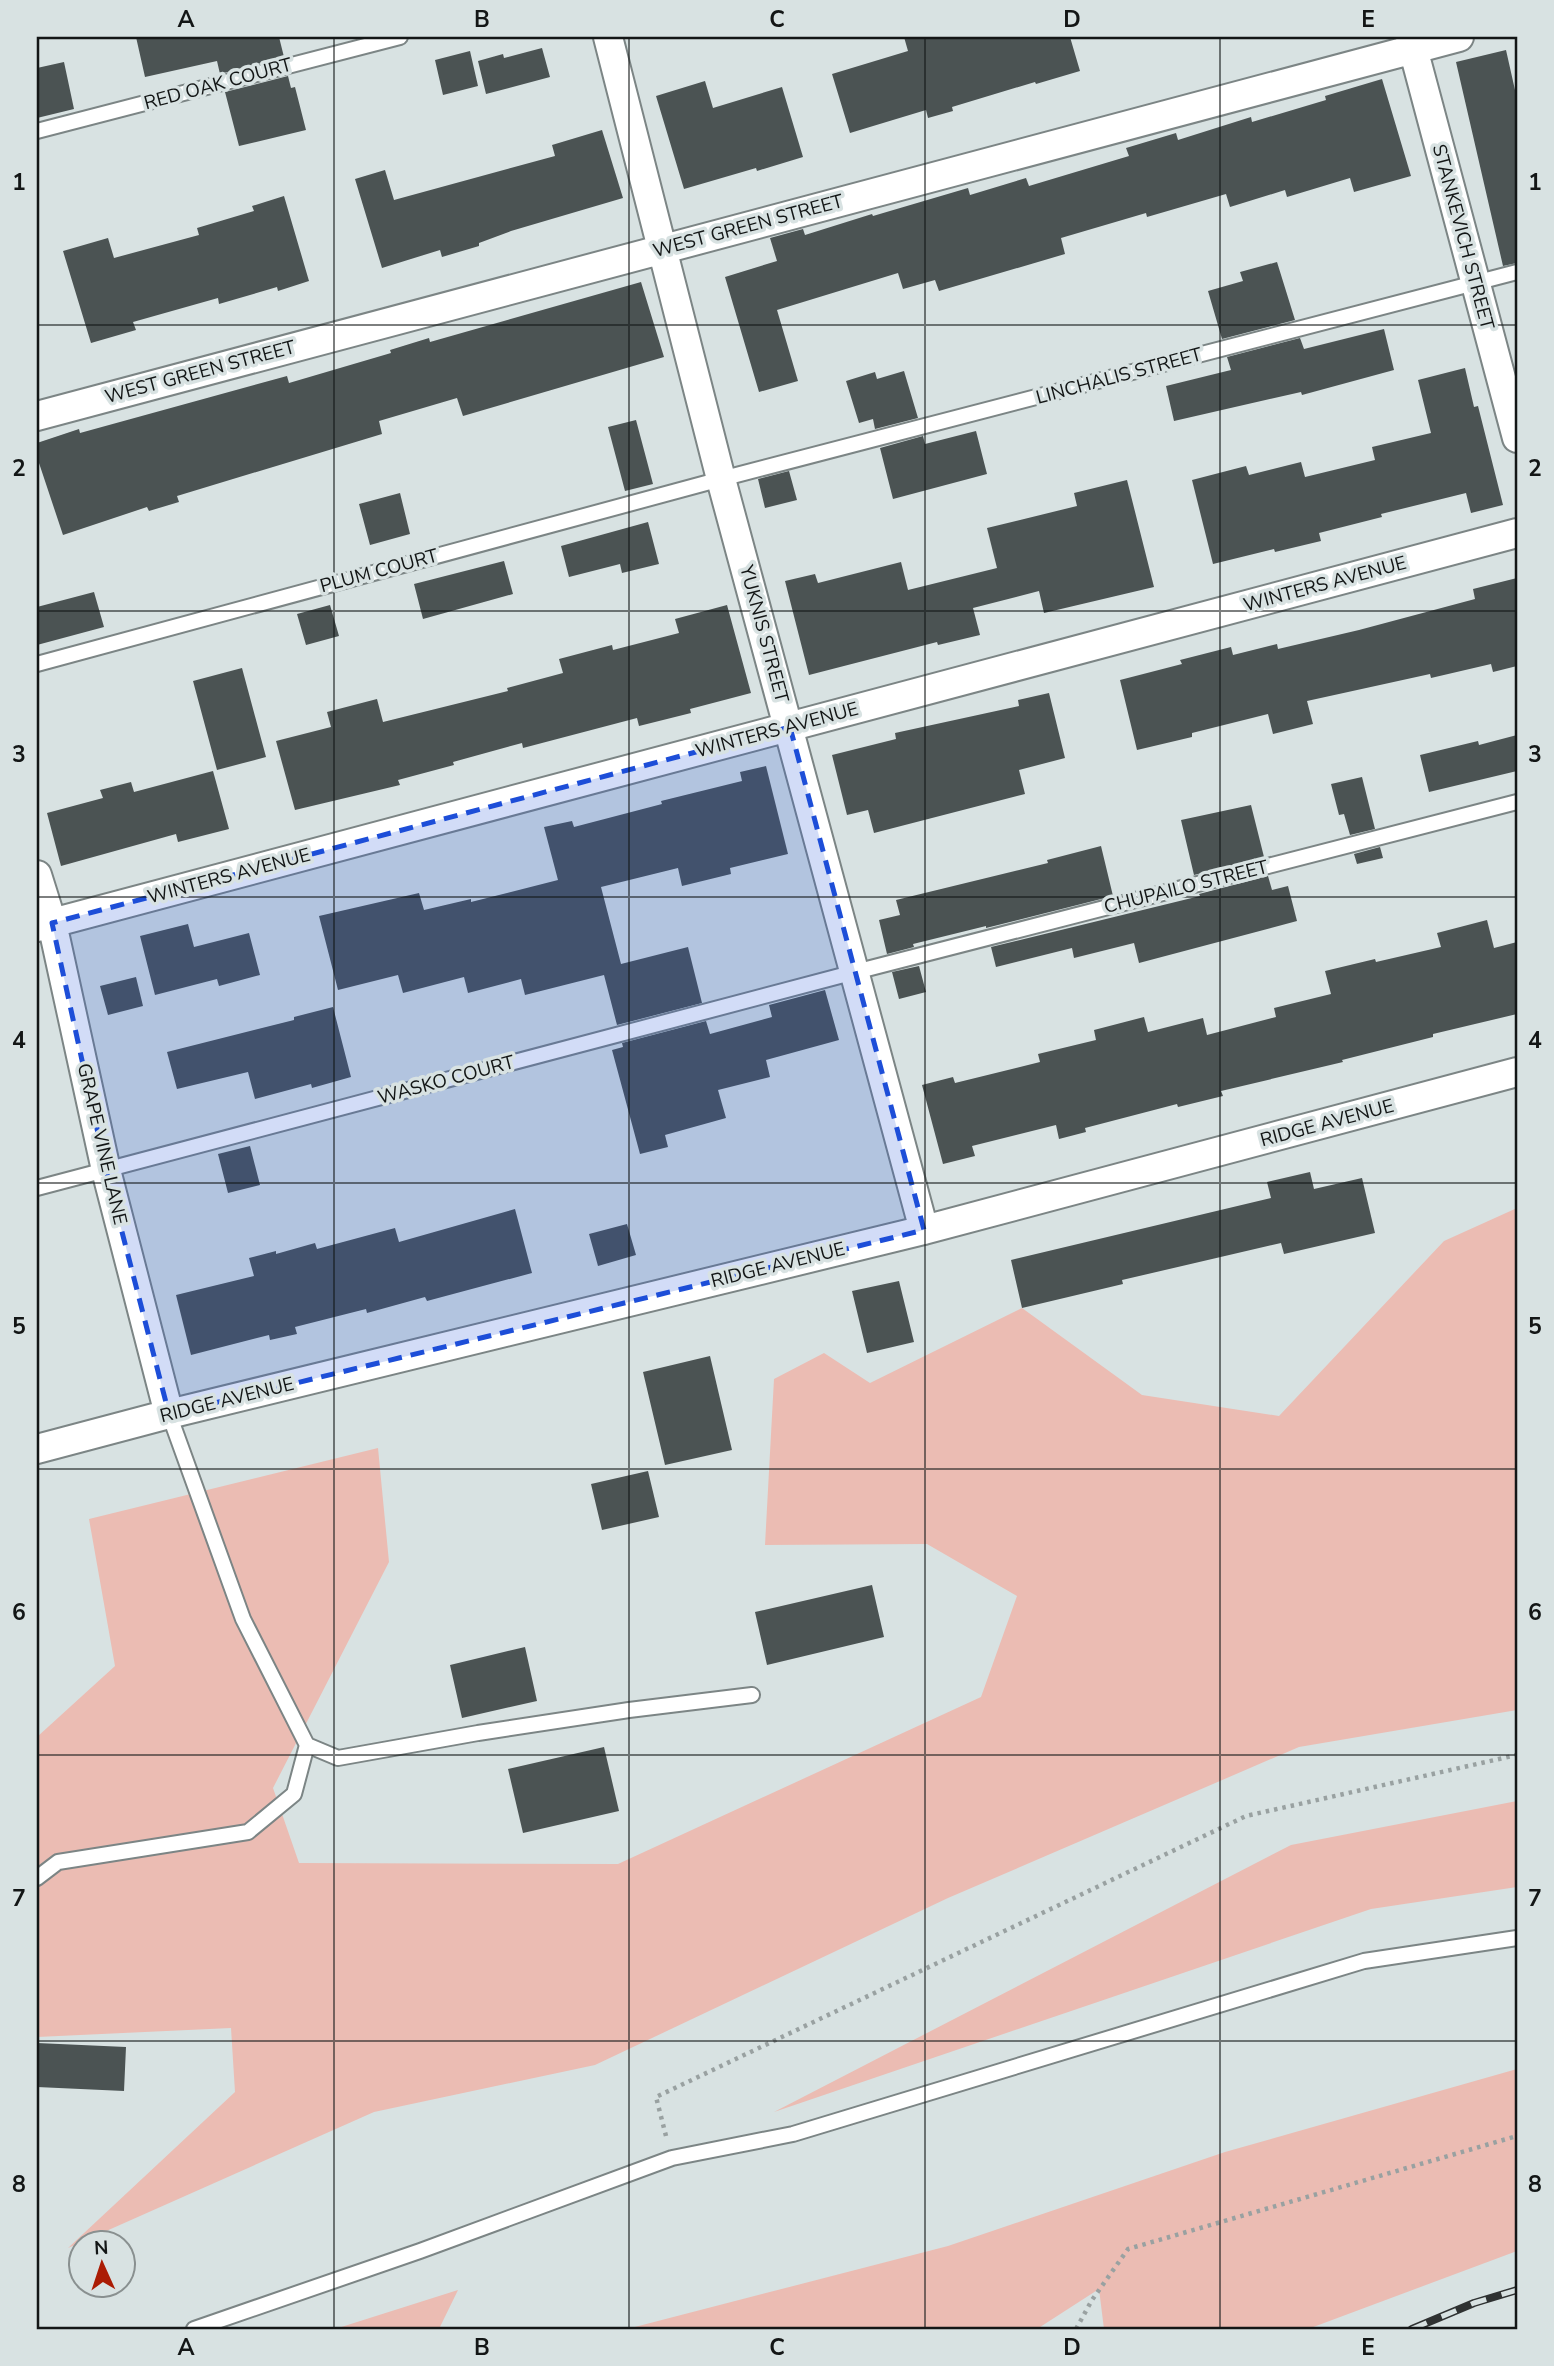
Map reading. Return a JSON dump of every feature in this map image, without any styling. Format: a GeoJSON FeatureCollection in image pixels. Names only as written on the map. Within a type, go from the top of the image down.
{"type":"FeatureCollection","features":[{"type":"Feature","properties":{"kind":"street","name":"YUKNIS STREET"},"geometry":{"type":"LineString","coordinates":[[608,37],[721,479],[924,1230]]}},
{"type":"Feature","properties":{"kind":"street","name":"WEST GREEN STREET"},"geometry":{"type":"LineString","coordinates":[[37,416],[662,249],[1412,43],[1459,37]]}},
{"type":"Feature","properties":{"kind":"street","name":"STANKEVICH STREET"},"geometry":{"type":"LineString","coordinates":[[1412,43],[1517,438]]}},
{"type":"Feature","properties":{"kind":"street","name":"WINTERS AVENUE"},"geometry":{"type":"LineString","coordinates":[[45,925],[1517,533]]}},
{"type":"Feature","properties":{"kind":"street","name":"GRAPE VINE LANE"},"geometry":{"type":"LineString","coordinates":[[37,875],[45,925],[169,1414]]}},
{"type":"Feature","properties":{"kind":"street","name":"RIDGE AVENUE"},"geometry":{"type":"LineString","coordinates":[[37,1449],[169,1414],[924,1230],[1517,1072]]}},
{"type":"Feature","properties":{"kind":"lane","name":"RED OAK COURT"},"geometry":{"type":"LineString","coordinates":[[37,131],[400,37]]}},
{"type":"Feature","properties":{"kind":"lane","name":"LINCHALIS STREET"},"geometry":{"type":"LineString","coordinates":[[721,479],[1517,272]]}},
{"type":"Feature","properties":{"kind":"lane","name":"PLUM COURT"},"geometry":{"type":"LineString","coordinates":[[37,664],[721,479]]}},
{"type":"Feature","properties":{"kind":"lane","name":"CHUPAILO STREET"},"geometry":{"type":"LineString","coordinates":[[855,972],[1517,802]]}},
{"type":"Feature","properties":{"kind":"lane","name":"WASKO COURT"},"geometry":{"type":"LineString","coordinates":[[37,1188],[855,972]]}},
{"type":"Feature","properties":{"kind":"lane"},"geometry":{"type":"LineString","coordinates":[[169,1414],[243,1619],[307,1745],[338,1758],[533,1725],[752,1695]]}},
{"type":"Feature","properties":{"kind":"lane"},"geometry":{"type":"LineString","coordinates":[[37,1878],[58,1863],[248,1832],[295,1794],[307,1745]]}},
{"type":"Feature","properties":{"kind":"lane"},"geometry":{"type":"LineString","coordinates":[[194,2329],[672,2158],[793,2134],[1364,1961],[1517,1938]]}},
{"type":"Feature","properties":{"kind":"path"},"geometry":{"type":"LineString","coordinates":[[672,2158],[656,2097],[681,2085],[1246,1816],[1517,1755]]}},
{"type":"Feature","properties":{"kind":"path"},"geometry":{"type":"LineString","coordinates":[[1076,2329],[1092,2300],[1128,2249],[1517,2136]]}},
{"type":"Feature","properties":{"kind":"highlighted area"},"geometry":{"type":"Polygon","coordinates":[[[790,727],[924,1230],[169,1414],[106,1170],[52,923],[790,727]]]}},
{"type":"Feature","properties":{"kind":"shaded area"},"geometry":{"type":"Polygon","coordinates":[[[1517,1208],[1517,1710],[1299,1747],[948,1898],[595,2065],[374,2112],[108,2230],[87,2230],[235,2092],[231,2028],[37,2037],[37,1737],[115,1666],[89,1519],[378,1448],[389,1562],[273,1788],[299,1863],[618,1864],[981,1697],[1017,1596],[927,1544],[765,1545],[774,1379],[824,1353],[870,1383],[1022,1308],[1142,1395],[1279,1416],[1444,1241],[1517,1208]]]}},
{"type":"Feature","properties":{"kind":"shaded area"},"geometry":{"type":"Polygon","coordinates":[[[1517,1801],[1517,1887],[1371,1909],[774,2112],[1291,1845],[1517,1801]]]}},
{"type":"Feature","properties":{"kind":"shaded area"},"geometry":{"type":"Polygon","coordinates":[[[1517,2069],[1517,2251],[1308,2329],[1104,2329],[1099,2289],[1037,2329],[627,2329],[948,2246],[1225,2152],[1517,2069]]]}},
{"type":"Feature","properties":{"kind":"shaded area"},"geometry":{"type":"Polygon","coordinates":[[[458,2290],[439,2329],[335,2329],[458,2290]]]}},
{"type":"Feature","properties":{"kind":"building"},"geometry":{"type":"Polygon","coordinates":[[[136,37],[279,37],[284,57],[220,74],[217,61],[145,77],[136,37]]]}},
{"type":"Feature","properties":{"kind":"building"},"geometry":{"type":"Polygon","coordinates":[[[904,37],[1070,37],[1080,71],[952,107],[953,111],[928,118],[926,110],[850,133],[832,74],[908,51],[904,37]]]}},
{"type":"Feature","properties":{"kind":"building"},"geometry":{"type":"Polygon","coordinates":[[[542,48],[550,77],[486,94],[478,61],[503,54],[504,58],[542,48]]]}},
{"type":"Feature","properties":{"kind":"building"},"geometry":{"type":"Polygon","coordinates":[[[1506,50],[1517,99],[1517,263],[1503,266],[1456,62],[1506,50]]]}},
{"type":"Feature","properties":{"kind":"building"},"geometry":{"type":"Polygon","coordinates":[[[470,51],[478,86],[443,95],[435,60],[470,51]]]}},
{"type":"Feature","properties":{"kind":"building"},"geometry":{"type":"Polygon","coordinates":[[[64,62],[74,109],[37,118],[37,68],[64,62]]]}},
{"type":"Feature","properties":{"kind":"building"},"geometry":{"type":"Polygon","coordinates":[[[288,76],[291,88],[295,87],[306,130],[239,146],[225,92],[288,76]]]}},
{"type":"Feature","properties":{"kind":"building"},"geometry":{"type":"Polygon","coordinates":[[[1382,79],[1411,176],[1354,192],[1350,178],[1287,197],[1285,190],[1230,207],[1226,194],[1147,217],[1146,213],[1061,238],[1065,254],[939,291],[935,280],[903,289],[898,273],[777,310],[798,381],[759,392],[725,277],[777,261],[770,238],[803,229],[805,235],[968,188],[970,195],[1026,178],[1029,186],[1129,156],[1126,148],[1176,133],[1178,140],[1251,117],[1252,122],[1326,100],[1325,96],[1382,79]]]}},
{"type":"Feature","properties":{"kind":"building"},"geometry":{"type":"Polygon","coordinates":[[[705,81],[713,108],[782,87],[803,157],[684,189],[656,96],[705,81]]]}},
{"type":"Feature","properties":{"kind":"building"},"geometry":{"type":"Polygon","coordinates":[[[602,130],[623,198],[511,231],[479,243],[479,246],[442,257],[440,250],[382,268],[355,179],[385,170],[394,200],[555,156],[552,145],[602,130]]]}},
{"type":"Feature","properties":{"kind":"building"},"geometry":{"type":"Polygon","coordinates":[[[284,196],[309,281],[278,291],[277,287],[219,304],[218,298],[133,322],[136,330],[91,343],[63,251],[108,238],[114,258],[199,235],[197,228],[254,211],[252,206],[284,196]]]}},
{"type":"Feature","properties":{"kind":"building"},"geometry":{"type":"Polygon","coordinates":[[[1277,262],[1295,320],[1222,339],[1208,291],[1243,281],[1240,272],[1277,262]]]}},
{"type":"Feature","properties":{"kind":"building"},"geometry":{"type":"Polygon","coordinates":[[[641,282],[664,357],[463,416],[457,398],[379,421],[382,434],[177,496],[179,502],[149,511],[147,507],[63,535],[37,457],[37,443],[79,429],[80,433],[287,376],[289,383],[391,353],[390,350],[429,338],[430,342],[641,282]]]}},
{"type":"Feature","properties":{"kind":"building"},"geometry":{"type":"Polygon","coordinates":[[[1384,329],[1394,370],[1302,395],[1301,392],[1174,421],[1166,386],[1231,370],[1227,357],[1300,338],[1304,349],[1384,329]]]}},
{"type":"Feature","properties":{"kind":"building"},"geometry":{"type":"Polygon","coordinates":[[[1465,368],[1474,407],[1478,406],[1503,505],[1471,513],[1466,493],[1319,533],[1321,541],[1213,564],[1192,480],[1246,466],[1249,475],[1301,462],[1305,477],[1375,460],[1372,447],[1431,433],[1418,380],[1465,368]]]}},
{"type":"Feature","properties":{"kind":"building"},"geometry":{"type":"Polygon","coordinates":[[[904,371],[918,418],[875,429],[873,419],[859,423],[846,381],[875,372],[877,379],[904,371]]]}},
{"type":"Feature","properties":{"kind":"building"},"geometry":{"type":"Polygon","coordinates":[[[636,420],[653,484],[625,491],[608,427],[636,420]]]}},
{"type":"Feature","properties":{"kind":"building"},"geometry":{"type":"Polygon","coordinates":[[[976,431],[987,474],[893,499],[880,448],[923,436],[925,444],[976,431]]]}},
{"type":"Feature","properties":{"kind":"building"},"geometry":{"type":"Polygon","coordinates":[[[789,471],[797,500],[765,508],[758,479],[789,471]]]}},
{"type":"Feature","properties":{"kind":"building"},"geometry":{"type":"Polygon","coordinates":[[[1127,480],[1154,587],[1044,613],[1039,591],[973,608],[980,635],[938,645],[937,642],[809,675],[785,581],[815,574],[818,583],[901,562],[908,590],[997,568],[987,528],[1077,506],[1074,493],[1127,480]]]}},
{"type":"Feature","properties":{"kind":"building"},"geometry":{"type":"Polygon","coordinates":[[[400,493],[410,534],[370,545],[359,504],[400,493]]]}},
{"type":"Feature","properties":{"kind":"building"},"geometry":{"type":"Polygon","coordinates":[[[648,522],[659,564],[622,573],[620,564],[569,577],[561,546],[648,522]]]}},
{"type":"Feature","properties":{"kind":"building"},"geometry":{"type":"Polygon","coordinates":[[[504,561],[513,594],[423,619],[414,584],[504,561]]]}},
{"type":"Feature","properties":{"kind":"building"},"geometry":{"type":"Polygon","coordinates":[[[1517,578],[1517,666],[1493,672],[1491,664],[1431,678],[1430,674],[1307,701],[1313,724],[1273,734],[1268,714],[1137,750],[1120,680],[1182,664],[1180,660],[1231,647],[1233,655],[1277,644],[1278,649],[1359,630],[1475,599],[1473,589],[1517,578]]]}},
{"type":"Feature","properties":{"kind":"building"},"geometry":{"type":"Polygon","coordinates":[[[94,592],[104,627],[37,645],[37,607],[94,592]]]}},
{"type":"Feature","properties":{"kind":"building"},"geometry":{"type":"Polygon","coordinates":[[[330,605],[339,636],[306,645],[297,614],[330,605]]]}},
{"type":"Feature","properties":{"kind":"building"},"geometry":{"type":"Polygon","coordinates":[[[727,605],[751,693],[690,709],[691,713],[639,726],[637,718],[523,748],[522,743],[398,780],[400,785],[295,810],[276,741],[331,727],[327,712],[377,699],[383,722],[508,691],[507,688],[563,673],[559,659],[612,645],[613,650],[679,633],[675,619],[727,605]]]}},
{"type":"Feature","properties":{"kind":"building"},"geometry":{"type":"Polygon","coordinates":[[[242,668],[266,757],[217,770],[193,681],[242,668]]]}},
{"type":"Feature","properties":{"kind":"building"},"geometry":{"type":"Polygon","coordinates":[[[1049,693],[1065,758],[1019,770],[1025,794],[874,833],[868,810],[847,815],[832,755],[896,739],[895,733],[1019,706],[1018,700],[1049,693]]]}},
{"type":"Feature","properties":{"kind":"building"},"geometry":{"type":"Polygon","coordinates":[[[1517,735],[1517,771],[1429,792],[1420,755],[1478,741],[1479,745],[1517,735]]]}},
{"type":"Feature","properties":{"kind":"building"},"geometry":{"type":"Polygon","coordinates":[[[766,766],[788,854],[730,868],[731,874],[682,886],[678,868],[601,887],[621,964],[688,947],[702,1003],[617,1025],[604,975],[525,995],[521,979],[468,993],[464,977],[403,993],[398,975],[338,990],[319,916],[419,893],[424,910],[471,899],[471,902],[558,880],[544,827],[572,821],[574,827],[662,804],[661,801],[742,781],[740,772],[766,766]]]}},
{"type":"Feature","properties":{"kind":"building"},"geometry":{"type":"Polygon","coordinates":[[[213,771],[229,829],[178,842],[176,834],[61,866],[47,813],[103,798],[100,790],[131,782],[134,792],[213,771]]]}},
{"type":"Feature","properties":{"kind":"building"},"geometry":{"type":"Polygon","coordinates":[[[1362,777],[1375,829],[1350,835],[1344,814],[1339,815],[1331,784],[1362,777]]]}},
{"type":"Feature","properties":{"kind":"building"},"geometry":{"type":"Polygon","coordinates":[[[1251,805],[1264,857],[1194,875],[1181,820],[1251,805]]]}},
{"type":"Feature","properties":{"kind":"building"},"geometry":{"type":"Polygon","coordinates":[[[1101,846],[1113,896],[913,944],[914,947],[887,954],[879,920],[900,915],[896,900],[1048,863],[1047,860],[1101,846]]]}},
{"type":"Feature","properties":{"kind":"building"},"geometry":{"type":"Polygon","coordinates":[[[1380,847],[1383,858],[1357,864],[1354,854],[1380,847]]]}},
{"type":"Feature","properties":{"kind":"building"},"geometry":{"type":"Polygon","coordinates":[[[1268,876],[1272,890],[1288,886],[1297,921],[1139,963],[1134,943],[1074,958],[1072,948],[996,967],[991,947],[1200,896],[1199,894],[1268,876]]]}},
{"type":"Feature","properties":{"kind":"building"},"geometry":{"type":"Polygon","coordinates":[[[1487,920],[1494,948],[1517,942],[1517,1014],[1433,1034],[1433,1037],[1342,1060],[1343,1062],[1221,1091],[1223,1096],[1178,1107],[1177,1104],[1085,1128],[1086,1132],[1059,1139],[1056,1125],[972,1146],[975,1156],[943,1164],[922,1085],[953,1077],[955,1083],[1040,1062],[1038,1054],[1096,1040],[1094,1030],[1144,1017],[1148,1032],[1203,1018],[1207,1035],[1276,1017],[1274,1008],[1331,994],[1325,971],[1441,947],[1437,933],[1487,920]]]}},
{"type":"Feature","properties":{"kind":"building"},"geometry":{"type":"Polygon","coordinates":[[[188,924],[194,947],[249,933],[260,975],[219,986],[217,979],[155,995],[140,936],[188,924]]]}},
{"type":"Feature","properties":{"kind":"building"},"geometry":{"type":"Polygon","coordinates":[[[919,966],[926,992],[899,999],[892,972],[919,966]]]}},
{"type":"Feature","properties":{"kind":"building"},"geometry":{"type":"Polygon","coordinates":[[[136,977],[143,1006],[108,1015],[100,986],[136,977]]]}},
{"type":"Feature","properties":{"kind":"building"},"geometry":{"type":"Polygon","coordinates":[[[825,990],[839,1040],[766,1060],[770,1077],[718,1090],[726,1118],[665,1135],[668,1147],[640,1154],[612,1050],[623,1047],[622,1043],[706,1021],[710,1034],[772,1017],[769,1005],[825,990]]]}},
{"type":"Feature","properties":{"kind":"building"},"geometry":{"type":"Polygon","coordinates":[[[333,1007],[351,1077],[312,1088],[311,1084],[255,1099],[248,1072],[177,1089],[167,1052],[294,1020],[294,1017],[333,1007]]]}},
{"type":"Feature","properties":{"kind":"building"},"geometry":{"type":"Polygon","coordinates":[[[250,1146],[260,1185],[228,1193],[218,1154],[250,1146]]]}},
{"type":"Feature","properties":{"kind":"building"},"geometry":{"type":"Polygon","coordinates":[[[1310,1172],[1314,1189],[1362,1178],[1375,1233],[1284,1254],[1281,1243],[1122,1280],[1123,1284],[1022,1308],[1011,1260],[1271,1198],[1267,1182],[1310,1172]]]}},
{"type":"Feature","properties":{"kind":"building"},"geometry":{"type":"Polygon","coordinates":[[[515,1209],[532,1273],[427,1301],[425,1297],[367,1313],[366,1309],[295,1327],[297,1334],[270,1340],[269,1335],[191,1355],[176,1295],[254,1276],[249,1258],[315,1243],[317,1249],[395,1228],[399,1242],[515,1209]]]}},
{"type":"Feature","properties":{"kind":"building"},"geometry":{"type":"Polygon","coordinates":[[[627,1224],[636,1255],[598,1266],[589,1234],[627,1224]]]}},
{"type":"Feature","properties":{"kind":"building"},"geometry":{"type":"Polygon","coordinates":[[[899,1281],[914,1342],[867,1353],[852,1291],[899,1281]]]}},
{"type":"Feature","properties":{"kind":"building"},"geometry":{"type":"Polygon","coordinates":[[[710,1356],[732,1450],[665,1465],[643,1372],[710,1356]]]}},
{"type":"Feature","properties":{"kind":"building"},"geometry":{"type":"Polygon","coordinates":[[[648,1471],[659,1517],[602,1530],[591,1484],[648,1471]]]}},
{"type":"Feature","properties":{"kind":"building"},"geometry":{"type":"Polygon","coordinates":[[[872,1585],[884,1637],[767,1665],[755,1612],[872,1585]]]}},
{"type":"Feature","properties":{"kind":"building"},"geometry":{"type":"Polygon","coordinates":[[[525,1647],[537,1701],[462,1718],[450,1665],[525,1647]]]}},
{"type":"Feature","properties":{"kind":"building"},"geometry":{"type":"Polygon","coordinates":[[[604,1747],[619,1811],[523,1833],[508,1769],[604,1747]]]}},
{"type":"Feature","properties":{"kind":"building"},"geometry":{"type":"Polygon","coordinates":[[[37,2043],[126,2047],[124,2091],[37,2087],[37,2043]]]}},
{"type":"Feature","properties":{"kind":"railway"},"geometry":{"type":"LineString","coordinates":[[1412,2329],[1474,2303],[1517,2290]]}}]}
